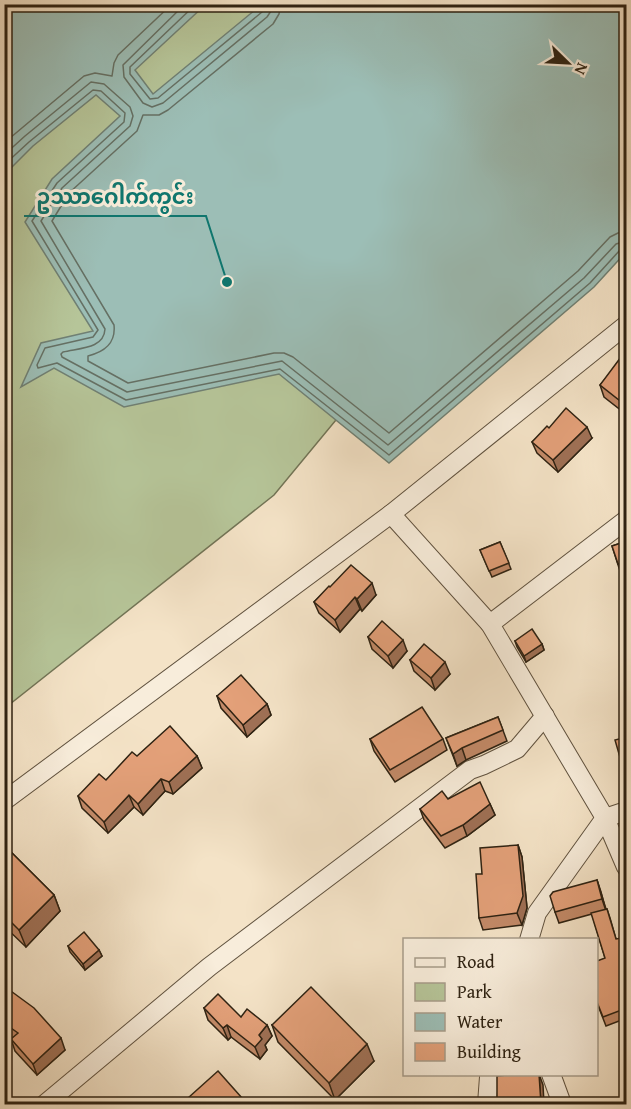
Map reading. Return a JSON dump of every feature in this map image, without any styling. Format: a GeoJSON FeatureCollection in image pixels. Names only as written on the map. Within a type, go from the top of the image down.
{"type":"FeatureCollection","features":[{"type":"Feature","properties":{"kind":"street"},"geometry":{"type":"LineString","coordinates":[[4,801],[391,514],[627,325]]}},
{"type":"Feature","properties":{"kind":"street"},"geometry":{"type":"LineString","coordinates":[[391,514],[490,624],[605,818],[627,867]]}},
{"type":"Feature","properties":{"kind":"street"},"geometry":{"type":"LineString","coordinates":[[490,624],[627,520]]}},
{"type":"Feature","properties":{"kind":"street"},"geometry":{"type":"LineString","coordinates":[[45,1104],[209,967],[470,770],[516,749],[544,716]]}},
{"type":"Feature","properties":{"kind":"street"},"geometry":{"type":"LineString","coordinates":[[529,938],[537,913],[605,818],[627,811]]}},
{"type":"Feature","properties":{"kind":"street"},"geometry":{"type":"LineString","coordinates":[[487,1104],[489,1077],[502,1076]]}},
{"type":"Feature","properties":{"kind":"street"},"geometry":{"type":"LineString","coordinates":[[552,1076],[562,1104]]}},
{"type":"Feature","properties":{"kind":"green space"},"geometry":{"type":"Polygon","coordinates":[[[5,5],[626,5],[626,69],[274,495],[5,708],[5,5]]]}},
{"type":"Feature","properties":{"kind":"water"},"geometry":{"type":"Polygon","coordinates":[[[5,4],[205,5],[135,70],[153,94],[261,5],[626,5],[626,252],[594,287],[389,463],[279,374],[124,407],[54,368],[21,387],[41,343],[93,331],[25,222],[52,179],[120,116],[96,95],[33,146],[5,174],[5,4]]]}},
{"type":"Feature","properties":{"kind":"building"},"geometry":{"type":"Polygon","coordinates":[[[624,353],[627,354],[627,401],[624,404],[600,385],[624,353]]]}},
{"type":"Feature","properties":{"kind":"building"},"geometry":{"type":"Polygon","coordinates":[[[566,408],[587,427],[553,460],[532,442],[547,426],[549,428],[566,408]]]}},
{"type":"Feature","properties":{"kind":"building"},"geometry":{"type":"Polygon","coordinates":[[[627,541],[627,561],[618,564],[612,546],[627,541]]]}},
{"type":"Feature","properties":{"kind":"building"},"geometry":{"type":"Polygon","coordinates":[[[500,542],[509,563],[489,571],[480,550],[500,542]]]}},
{"type":"Feature","properties":{"kind":"building"},"geometry":{"type":"Polygon","coordinates":[[[351,565],[372,583],[357,599],[355,597],[335,620],[314,602],[351,565]]]}},
{"type":"Feature","properties":{"kind":"building"},"geometry":{"type":"Polygon","coordinates":[[[382,621],[403,640],[388,656],[368,637],[382,621]]]}},
{"type":"Feature","properties":{"kind":"building"},"geometry":{"type":"Polygon","coordinates":[[[532,629],[542,644],[524,656],[515,641],[532,629]]]}},
{"type":"Feature","properties":{"kind":"building"},"geometry":{"type":"Polygon","coordinates":[[[424,644],[445,662],[431,678],[410,660],[424,644]]]}},
{"type":"Feature","properties":{"kind":"building"},"geometry":{"type":"Polygon","coordinates":[[[241,675],[267,704],[243,725],[217,696],[241,675]]]}},
{"type":"Feature","properties":{"kind":"building"},"geometry":{"type":"Polygon","coordinates":[[[422,707],[443,739],[390,770],[370,739],[422,707]]]}},
{"type":"Feature","properties":{"kind":"building"},"geometry":{"type":"Polygon","coordinates":[[[498,717],[503,730],[453,754],[446,738],[498,717]]]}},
{"type":"Feature","properties":{"kind":"building"},"geometry":{"type":"Polygon","coordinates":[[[170,726],[197,756],[169,782],[161,779],[138,804],[129,795],[104,822],[78,796],[99,774],[106,780],[132,752],[137,756],[170,726]]]}},
{"type":"Feature","properties":{"kind":"building"},"geometry":{"type":"Polygon","coordinates":[[[627,737],[627,778],[626,778],[615,740],[627,737]]]}},
{"type":"Feature","properties":{"kind":"building"},"geometry":{"type":"Polygon","coordinates":[[[480,782],[490,804],[463,825],[441,836],[420,809],[442,791],[448,799],[480,782]]]}},
{"type":"Feature","properties":{"kind":"building"},"geometry":{"type":"Polygon","coordinates":[[[4,845],[54,895],[19,930],[4,915],[4,845]]]}},
{"type":"Feature","properties":{"kind":"building"},"geometry":{"type":"Polygon","coordinates":[[[518,845],[523,896],[517,913],[479,918],[476,874],[482,874],[480,848],[518,845]]]}},
{"type":"Feature","properties":{"kind":"building"},"geometry":{"type":"Polygon","coordinates":[[[597,880],[602,899],[555,912],[550,896],[553,892],[597,880]]]}},
{"type":"Feature","properties":{"kind":"building"},"geometry":{"type":"Polygon","coordinates":[[[607,909],[616,939],[622,938],[627,956],[627,1008],[603,1017],[598,1004],[598,961],[605,958],[591,913],[607,909]]]}},
{"type":"Feature","properties":{"kind":"building"},"geometry":{"type":"Polygon","coordinates":[[[84,932],[99,950],[83,964],[68,946],[84,932]]]}},
{"type":"Feature","properties":{"kind":"building"},"geometry":{"type":"Polygon","coordinates":[[[4,986],[34,1008],[61,1038],[33,1064],[11,1039],[18,1033],[4,1023],[4,986]]]}},
{"type":"Feature","properties":{"kind":"building"},"geometry":{"type":"Polygon","coordinates":[[[311,987],[367,1044],[329,1083],[272,1025],[311,987]]]}},
{"type":"Feature","properties":{"kind":"building"},"geometry":{"type":"Polygon","coordinates":[[[218,994],[241,1017],[247,1009],[267,1025],[259,1035],[262,1039],[255,1047],[227,1025],[223,1028],[204,1008],[218,994]]]}},
{"type":"Feature","properties":{"kind":"building"},"geometry":{"type":"Polygon","coordinates":[[[218,1071],[242,1098],[235,1104],[194,1104],[188,1098],[218,1071]]]}},
{"type":"Feature","properties":{"kind":"building"},"geometry":{"type":"Polygon","coordinates":[[[497,1076],[539,1076],[541,1104],[497,1104],[497,1076]]]}},
{"type":"Feature","properties":{"kind":"place","name":"ဥဿာဂေါက်ကွင်း"},"geometry":{"type":"Point","coordinates":[227,282]}}]}
